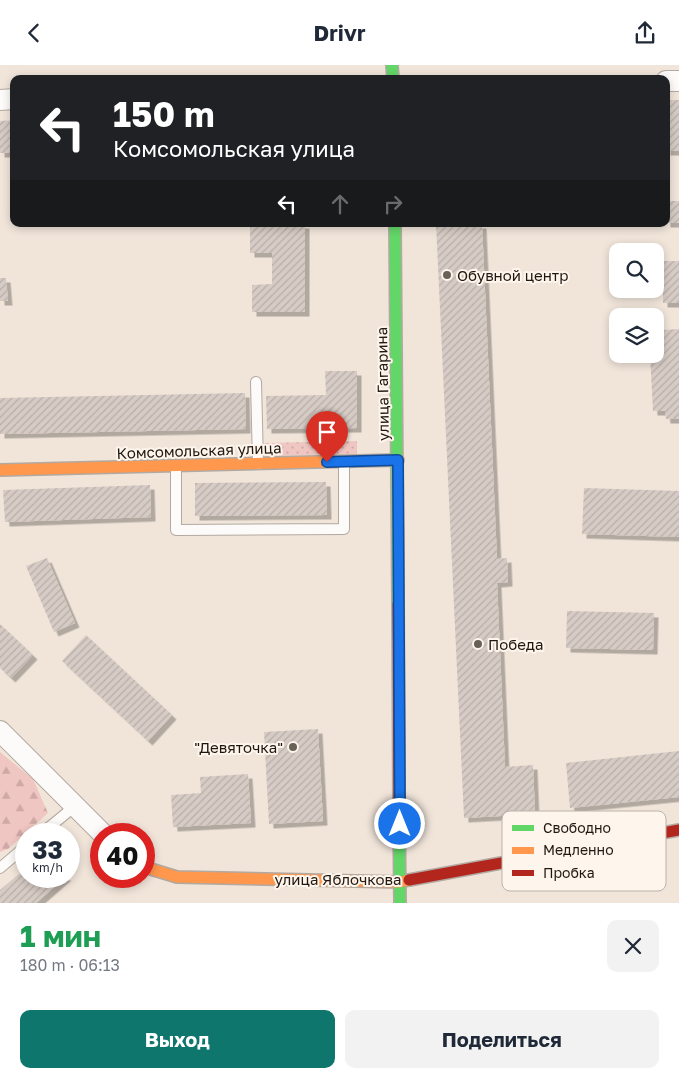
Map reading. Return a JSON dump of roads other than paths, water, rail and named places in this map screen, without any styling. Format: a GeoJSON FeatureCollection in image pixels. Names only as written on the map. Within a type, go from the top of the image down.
{"type":"FeatureCollection","features":[{"type":"Feature","properties":{"kind":"street","name":"улица Гагарина"},"geometry":{"type":"LineString","coordinates":[[395,227],[400,903]]}},
{"type":"Feature","properties":{"kind":"street","name":"Комсомольская улица"},"geometry":{"type":"LineString","coordinates":[[0,470],[398,460]]}},
{"type":"Feature","properties":{"kind":"street"},"geometry":{"type":"LineString","coordinates":[[0,731],[92,823]]}},
{"type":"Feature","properties":{"kind":"street","name":"улица Яблочкова"},"geometry":{"type":"LineString","coordinates":[[666,833],[679,831]]}},
{"type":"Feature","properties":{"kind":"street","name":"улица Яблочкова"},"geometry":{"type":"LineString","coordinates":[[155,870],[177,877],[400,881],[502,863]]}},
{"type":"Feature","properties":{"kind":"lane"},"geometry":{"type":"LineString","coordinates":[[256,382],[258,463]]}},
{"type":"Feature","properties":{"kind":"lane"},"geometry":{"type":"LineString","coordinates":[[176,466],[176,530],[344,529],[344,461]]}},
{"type":"Feature","properties":{"kind":"lane"},"geometry":{"type":"LineString","coordinates":[[54,823],[75,806]]}},
{"type":"Feature","properties":{"kind":"lane"},"geometry":{"type":"LineString","coordinates":[[0,868],[15,855]]}},
{"type":"Feature","properties":{"kind":"place","name":"Обувной центр"},"geometry":{"type":"Point","coordinates":[447,275]}},
{"type":"Feature","properties":{"kind":"place","name":"Победа"},"geometry":{"type":"Point","coordinates":[478,644]}},
{"type":"Feature","properties":{"kind":"place","name":"\"Девяточка\""},"geometry":{"type":"Point","coordinates":[293,747]}}]}
